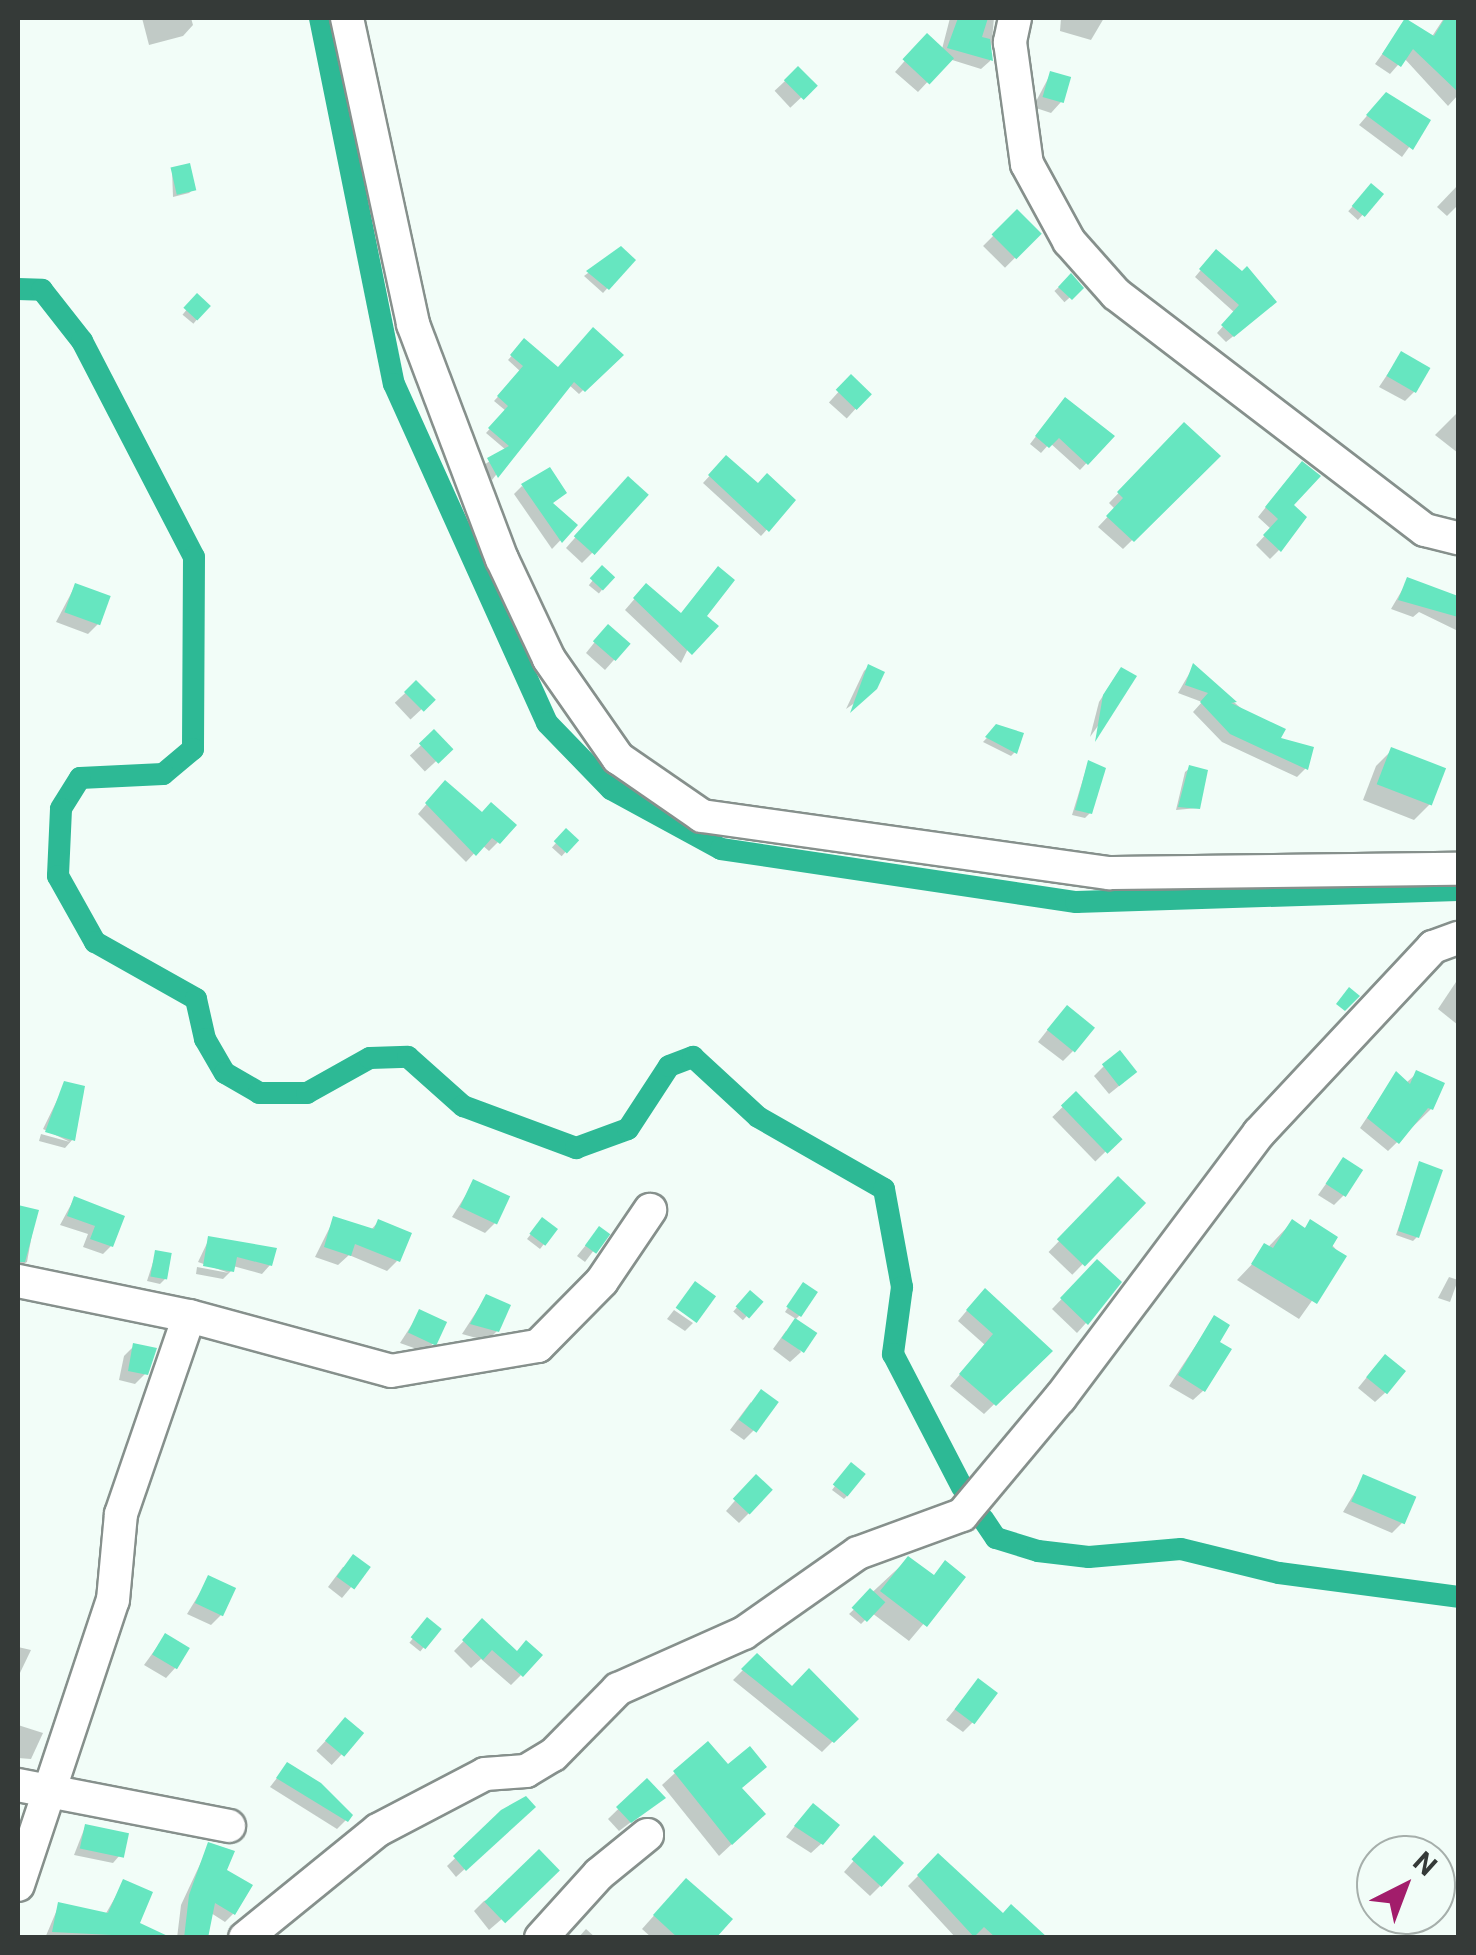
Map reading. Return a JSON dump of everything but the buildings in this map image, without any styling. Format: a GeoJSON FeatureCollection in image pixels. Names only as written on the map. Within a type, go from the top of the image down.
{"type":"FeatureCollection","features":[{"type":"Feature","properties":{"kind":"street"},"geometry":{"type":"LineString","coordinates":[[347,18],[412,324],[502,559],[549,659],[618,758],[702,816],[1109,874],[1458,869]]}},
{"type":"Feature","properties":{"kind":"street"},"geometry":{"type":"LineString","coordinates":[[1015,18],[1010,42],[1027,164],[1068,241],[1116,294],[1364,483],[1426,530],[1458,538]]}},
{"type":"Feature","properties":{"kind":"street"},"geometry":{"type":"LineString","coordinates":[[245,1938],[378,1830],[486,1774],[526,1772],[553,1756],[618,1689],[744,1633],[858,1553],[962,1515],[1060,1398],[1259,1133],[1433,947],[1458,938]]}},
{"type":"Feature","properties":{"kind":"street"},"geometry":{"type":"LineString","coordinates":[[18,1282],[189,1316],[391,1371],[538,1346],[602,1280],[650,1210]]}},
{"type":"Feature","properties":{"kind":"street"},"geometry":{"type":"LineString","coordinates":[[18,1885],[33,1787],[113,1600],[121,1514],[189,1316]]}},
{"type":"Feature","properties":{"kind":"street"},"geometry":{"type":"LineString","coordinates":[[33,1787],[230,1826]]}},
{"type":"Feature","properties":{"kind":"street"},"geometry":{"type":"LineString","coordinates":[[541,1938],[600,1874],[647,1835]]}},
{"type":"Feature","properties":{"kind":"waterway"},"geometry":{"type":"LineString","coordinates":[[320,18],[394,384],[547,723],[611,789],[721,849],[1076,902],[1458,890]]}},
{"type":"Feature","properties":{"kind":"waterway"},"geometry":{"type":"LineString","coordinates":[[18,289],[42,290],[82,341],[194,557],[193,749],[163,774],[80,778],[61,809],[58,876],[95,942],[196,999],[205,1039],[225,1073],[259,1093],[307,1093],[370,1058],[408,1057],[463,1106],[576,1148],[628,1129],[669,1066],[693,1057],[758,1117],[884,1189],[902,1287],[893,1354],[962,1487]]}},
{"type":"Feature","properties":{"kind":"waterway"},"geometry":{"type":"LineString","coordinates":[[983,1519],[996,1538],[1038,1551],[1089,1557],[1181,1549],[1279,1573],[1458,1597]]}}]}
